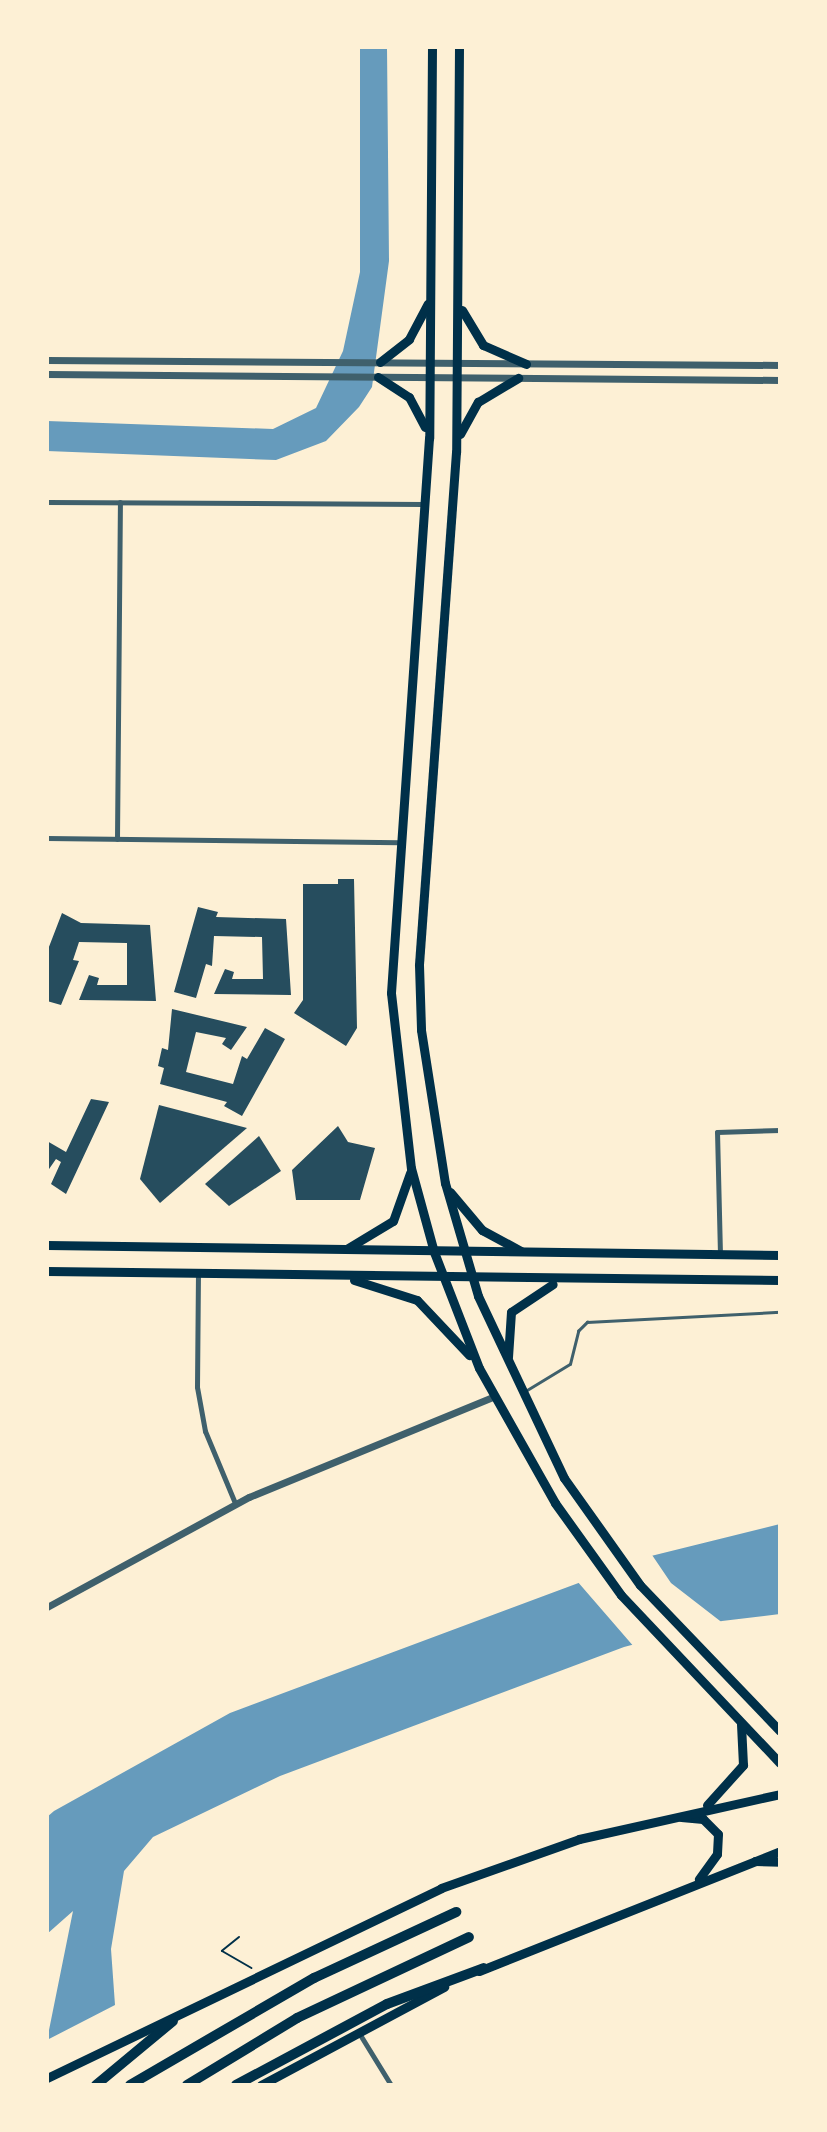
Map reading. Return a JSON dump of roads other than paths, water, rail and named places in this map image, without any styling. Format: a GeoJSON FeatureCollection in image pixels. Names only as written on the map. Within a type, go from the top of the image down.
{"type":"FeatureCollection","features":[{"type":"Feature","properties":{"kind":"highway"},"geometry":{"type":"LineString","coordinates":[[130,2085],[314,1978],[456,1912]]}},
{"type":"Feature","properties":{"kind":"highway"},"geometry":{"type":"LineString","coordinates":[[187,2085],[297,2018],[469,1937]]}},
{"type":"Feature","properties":{"kind":"highway"},"geometry":{"type":"LineString","coordinates":[[236,2085],[399,1998],[484,1968]]}},
{"type":"Feature","properties":{"kind":"highway"},"geometry":{"type":"LineString","coordinates":[[96,2085],[173,2021]]}},
{"type":"Feature","properties":{"kind":"main road"},"geometry":{"type":"LineString","coordinates":[[432,47],[429,439],[399,842],[392,1003],[411,1168],[434,1252],[479,1368],[546,1488],[621,1595],[780,1763]]}},
{"type":"Feature","properties":{"kind":"main road"},"geometry":{"type":"LineString","coordinates":[[459,47],[456,453],[419,965],[421,1030],[445,1184],[472,1279],[516,1382],[564,1478],[640,1585],[779,1729]]}},
{"type":"Feature","properties":{"kind":"main road"},"geometry":{"type":"LineString","coordinates":[[380,362],[412,335],[431,285]]}},
{"type":"Feature","properties":{"kind":"main road"},"geometry":{"type":"LineString","coordinates":[[459,300],[483,345],[526,364]]}},
{"type":"Feature","properties":{"kind":"main road"},"geometry":{"type":"LineString","coordinates":[[378,377],[409,397],[429,439]]}},
{"type":"Feature","properties":{"kind":"main road"},"geometry":{"type":"LineString","coordinates":[[456,453],[478,402],[517,378]]}},
{"type":"Feature","properties":{"kind":"main road"},"geometry":{"type":"LineString","coordinates":[[340,1251],[372,1239],[393,1221],[411,1168]]}},
{"type":"Feature","properties":{"kind":"main road"},"geometry":{"type":"LineString","coordinates":[[445,1184],[493,1238],[543,1255]]}},
{"type":"Feature","properties":{"kind":"main road"},"geometry":{"type":"LineString","coordinates":[[47,1245],[543,1255],[780,1255]]}},
{"type":"Feature","properties":{"kind":"main road"},"geometry":{"type":"LineString","coordinates":[[47,1271],[562,1281],[780,1280]]}},
{"type":"Feature","properties":{"kind":"main road"},"geometry":{"type":"LineString","coordinates":[[342,1277],[417,1300],[479,1368]]}},
{"type":"Feature","properties":{"kind":"main road"},"geometry":{"type":"LineString","coordinates":[[516,1382],[505,1339],[511,1312],[531,1294],[562,1281]]}},
{"type":"Feature","properties":{"kind":"main road"},"geometry":{"type":"LineString","coordinates":[[696,1810],[713,1802],[737,1777],[743,1765],[739,1722]]}},
{"type":"Feature","properties":{"kind":"main road"},"geometry":{"type":"LineString","coordinates":[[47,2078],[173,2021],[331,1936],[429,1893],[579,1839],[669,1816],[780,1794]]}},
{"type":"Feature","properties":{"kind":"main road"},"geometry":{"type":"LineString","coordinates":[[669,1816],[703,1819],[718,1834],[717,1854],[697,1880]]}},
{"type":"Feature","properties":{"kind":"main road"},"geometry":{"type":"LineString","coordinates":[[261,2085],[357,2030],[484,1968],[697,1880],[780,1851]]}},
{"type":"Feature","properties":{"kind":"main road"},"geometry":{"type":"LineString","coordinates":[[747,1861],[780,1862]]}},
{"type":"Feature","properties":{"kind":"street"},"geometry":{"type":"LineString","coordinates":[[47,360],[780,365]]}},
{"type":"Feature","properties":{"kind":"street"},"geometry":{"type":"LineString","coordinates":[[47,374],[780,380]]}},
{"type":"Feature","properties":{"kind":"street"},"geometry":{"type":"LineString","coordinates":[[47,502],[424,504]]}},
{"type":"Feature","properties":{"kind":"street"},"geometry":{"type":"LineString","coordinates":[[117,839],[120,502]]}},
{"type":"Feature","properties":{"kind":"street"},"geometry":{"type":"LineString","coordinates":[[47,838],[399,842]]}},
{"type":"Feature","properties":{"kind":"street"},"geometry":{"type":"LineString","coordinates":[[720,1254],[717,1132],[780,1130]]}},
{"type":"Feature","properties":{"kind":"street"},"geometry":{"type":"LineString","coordinates":[[198,1272],[198,1394],[209,1440],[235,1503]]}},
{"type":"Feature","properties":{"kind":"street"},"geometry":{"type":"LineString","coordinates":[[47,1607],[235,1503],[493,1397]]}},
{"type":"Feature","properties":{"kind":"street"},"geometry":{"type":"LineString","coordinates":[[357,2030],[391,2085]]}},
{"type":"Feature","properties":{"kind":"lane"},"geometry":{"type":"LineString","coordinates":[[521,1392],[570,1364],[578,1331],[587,1322],[780,1312]]}},
{"type":"Feature","properties":{"kind":"water"},"geometry":{"type":"Polygon","coordinates":[[[360,47],[387,47],[389,261],[372,387],[359,407],[326,441],[276,460],[47,451],[47,421],[273,429],[316,408],[343,351],[360,272],[360,47]]]}},
{"type":"Feature","properties":{"kind":"water"},"geometry":{"type":"Polygon","coordinates":[[[780,1524],[780,1614],[722,1621],[624,1647],[280,1776],[153,1837],[124,1871],[111,1949],[115,2005],[47,2040],[73,1911],[47,1934],[47,1817],[54,1811],[230,1713],[651,1556],[780,1524]]]}}]}
